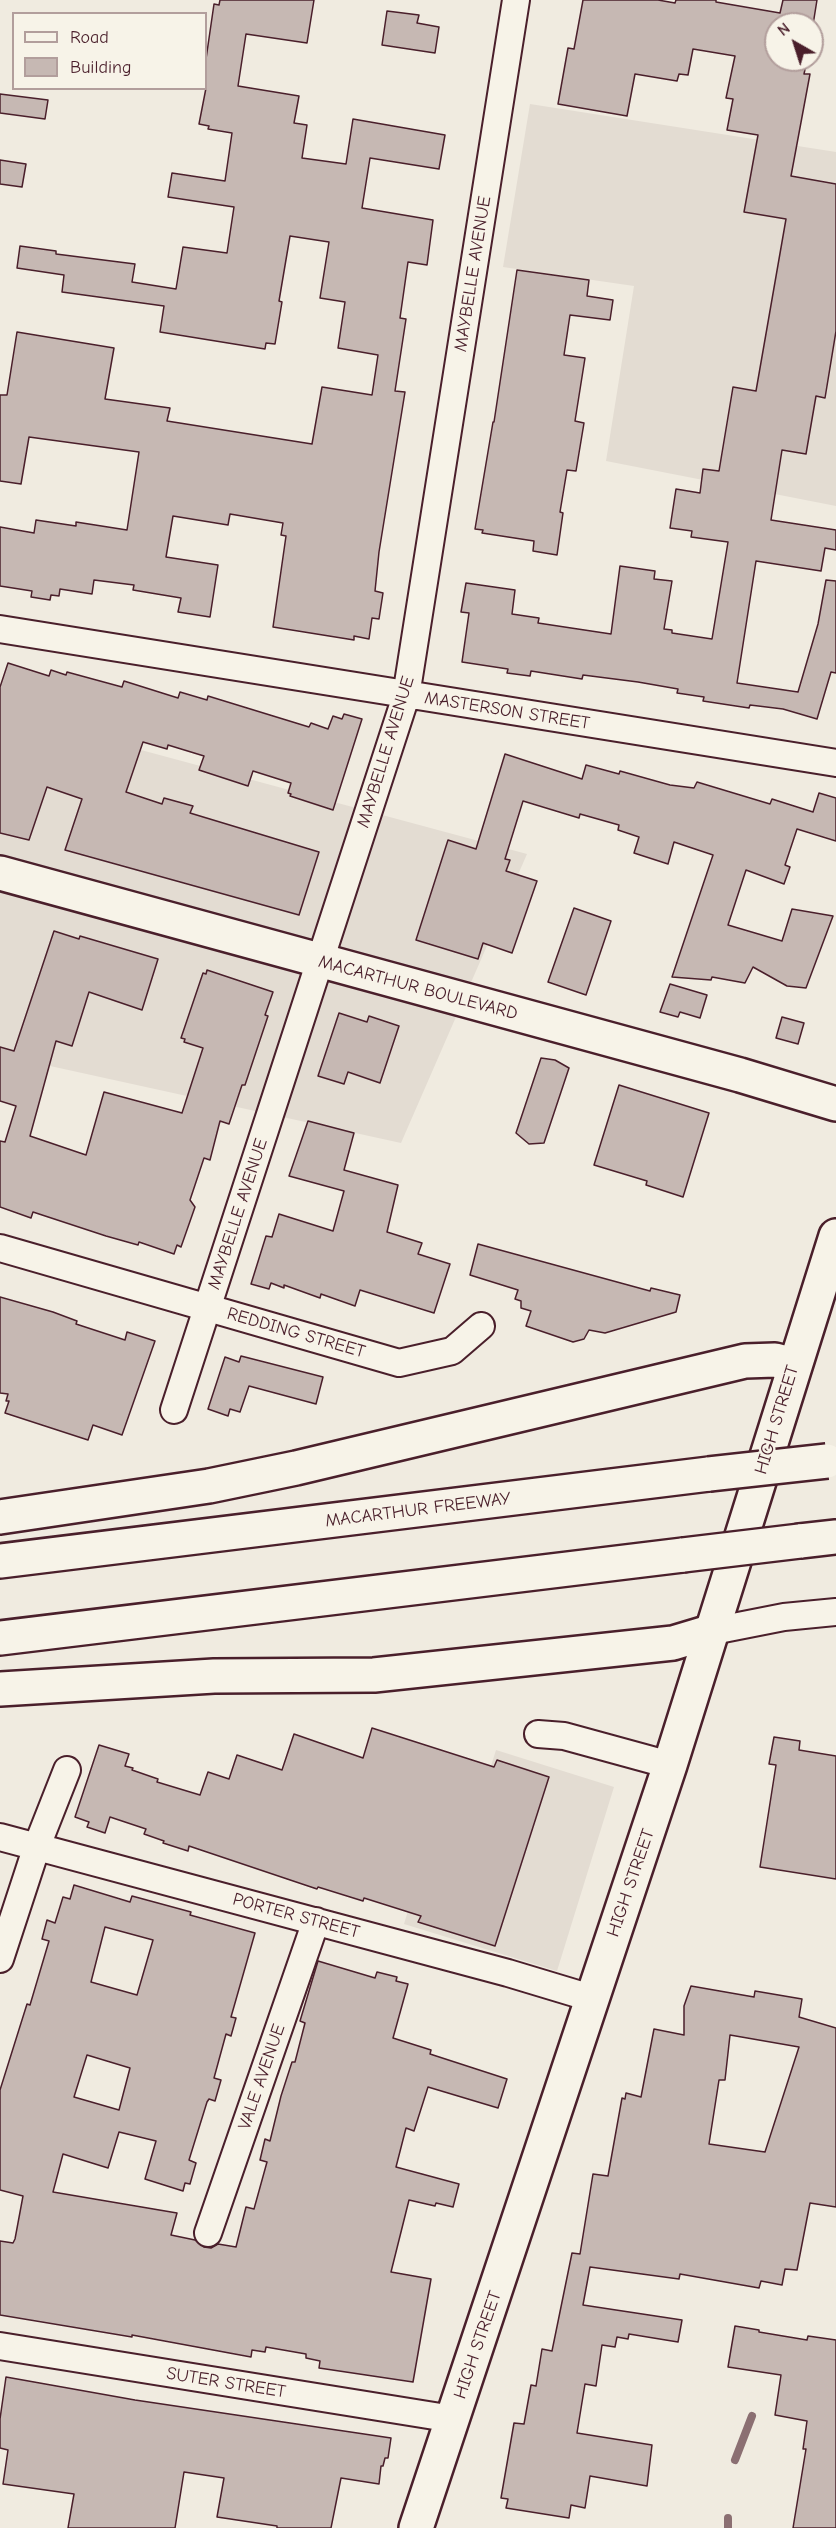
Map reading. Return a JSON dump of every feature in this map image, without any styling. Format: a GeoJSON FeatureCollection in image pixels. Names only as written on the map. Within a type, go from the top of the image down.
{"type":"FeatureCollection","features":[{"type":"Feature","properties":{"kind":"main road","name":"MACARTHUR BOULEVARD"},"geometry":{"type":"LineString","coordinates":[[0,873],[740,1075],[836,1104]]}},
{"type":"Feature","properties":{"kind":"main road","name":"HIGH STREET"},"geometry":{"type":"LineString","coordinates":[[416,2528],[526,2204],[591,1998],[670,1765],[836,1236]]}},
{"type":"Feature","properties":{"kind":"main road"},"geometry":{"type":"LineString","coordinates":[[0,1517],[209,1486],[296,1468],[745,1361],[775,1360],[794,1365]]}},
{"type":"Feature","properties":{"kind":"main road","name":"MACARTHUR FREEWAY"},"geometry":{"type":"LineString","coordinates":[[0,1561],[831,1460]]}},
{"type":"Feature","properties":{"kind":"main road"},"geometry":{"type":"LineString","coordinates":[[0,1638],[683,1555],[836,1539]]}},
{"type":"Feature","properties":{"kind":"main road"},"geometry":{"type":"LineString","coordinates":[[0,1689],[214,1676],[374,1675],[674,1643],[713,1631]]}},
{"type":"Feature","properties":{"kind":"street","name":"MAYBELLE AVENUE"},"geometry":{"type":"LineString","coordinates":[[174,1410],[406,696],[516,0]]}},
{"type":"Feature","properties":{"kind":"street","name":"MASTERSON STREET"},"geometry":{"type":"LineString","coordinates":[[0,629],[406,696],[836,763]]}},
{"type":"Feature","properties":{"kind":"street","name":"REDDING STREET"},"geometry":{"type":"LineString","coordinates":[[0,1248],[399,1363],[452,1351],[481,1326]]}},
{"type":"Feature","properties":{"kind":"street"},"geometry":{"type":"LineString","coordinates":[[713,1631],[784,1617],[836,1612]]}},
{"type":"Feature","properties":{"kind":"street"},"geometry":{"type":"LineString","coordinates":[[538,1734],[564,1736],[670,1765]]}},
{"type":"Feature","properties":{"kind":"street"},"geometry":{"type":"LineString","coordinates":[[0,1959],[37,1846],[67,1770]]}},
{"type":"Feature","properties":{"kind":"street","name":"PORTER STREET"},"geometry":{"type":"LineString","coordinates":[[0,1837],[591,1998]]}},
{"type":"Feature","properties":{"kind":"street","name":"VALE AVENUE"},"geometry":{"type":"LineString","coordinates":[[208,2234],[315,1921]]}},
{"type":"Feature","properties":{"kind":"street","name":"SUTER STREET"},"geometry":{"type":"LineString","coordinates":[[0,2346],[453,2419]]}},
{"type":"Feature","properties":{"kind":"shaded area"},"geometry":{"type":"Polygon","coordinates":[[[530,104],[836,152],[836,506],[606,461],[634,286],[503,267],[530,104]]]}},
{"type":"Feature","properties":{"kind":"shaded area"},"geometry":{"type":"Polygon","coordinates":[[[0,712],[527,854],[401,1143],[0,1055],[0,712]]]}},
{"type":"Feature","properties":{"kind":"shaded area"},"geometry":{"type":"Polygon","coordinates":[[[496,1750],[614,1787],[557,1971],[404,1924],[431,1836],[466,1846],[496,1750]]]}},
{"type":"Feature","properties":{"kind":"building"},"geometry":{"type":"Polygon","coordinates":[[[220,0],[314,0],[307,43],[246,34],[238,86],[299,96],[294,123],[307,125],[302,158],[346,164],[353,119],[445,135],[439,169],[370,158],[362,208],[433,220],[427,265],[408,262],[400,318],[406,319],[395,391],[405,392],[379,552],[375,591],[383,593],[379,619],[372,618],[369,639],[354,636],[354,640],[273,627],[286,536],[281,535],[283,523],[230,514],[228,525],[173,516],[166,557],[218,565],[210,617],[178,612],[181,598],[133,590],[134,585],[94,580],[92,594],[60,589],[59,596],[51,595],[50,600],[31,597],[32,591],[0,586],[0,527],[34,533],[36,520],[76,526],[76,522],[127,530],[139,452],[29,437],[21,484],[0,481],[0,395],[7,395],[17,332],[114,348],[105,399],[170,408],[167,421],[312,444],[322,387],[372,395],[378,355],[338,348],[345,302],[320,298],[329,242],[290,236],[279,301],[282,302],[275,344],[266,343],[265,349],[160,332],[164,306],[62,292],[64,275],[17,268],[20,246],[56,251],[56,254],[135,264],[132,282],[176,289],[183,247],[227,253],[234,207],[168,197],[172,173],[225,181],[232,133],[208,129],[209,126],[199,124],[207,90],[207,52],[214,4],[219,5],[220,0]]]}},
{"type":"Feature","properties":{"kind":"building"},"geometry":{"type":"Polygon","coordinates":[[[583,0],[658,0],[675,3],[676,0],[716,0],[716,2],[774,12],[764,12],[764,72],[810,74],[791,176],[836,184],[836,331],[825,398],[816,396],[806,454],[782,450],[771,520],[836,530],[836,550],[825,548],[821,571],[756,561],[737,683],[798,692],[818,624],[826,580],[836,581],[836,673],[831,672],[817,719],[783,709],[750,705],[749,708],[703,701],[704,697],[677,693],[678,689],[638,682],[583,675],[582,679],[531,671],[530,676],[507,673],[508,669],[462,662],[469,613],[461,612],[466,583],[515,590],[512,614],[539,618],[538,623],[611,634],[620,566],[655,571],[654,579],[672,581],[664,629],[672,630],[672,633],[712,639],[728,542],[691,537],[692,531],[670,528],[676,489],[700,493],[703,469],[719,471],[733,387],[756,391],[786,219],[744,212],[758,135],[727,130],[733,99],[726,98],[735,56],[693,49],[688,75],[679,74],[677,81],[635,74],[627,116],[558,104],[568,48],[574,49],[583,0]]]}},
{"type":"Feature","properties":{"kind":"building"},"geometry":{"type":"Polygon","coordinates":[[[783,0],[817,0],[815,12],[780,12],[783,0]]]}},
{"type":"Feature","properties":{"kind":"building"},"geometry":{"type":"Polygon","coordinates":[[[387,11],[419,15],[417,23],[439,27],[435,53],[382,45],[387,11]]]}},
{"type":"Feature","properties":{"kind":"building"},"geometry":{"type":"Polygon","coordinates":[[[0,94],[48,100],[45,119],[0,113],[0,94]]]}},
{"type":"Feature","properties":{"kind":"building"},"geometry":{"type":"Polygon","coordinates":[[[0,160],[26,164],[22,187],[0,184],[0,160]]]}},
{"type":"Feature","properties":{"kind":"building"},"geometry":{"type":"Polygon","coordinates":[[[517,270],[589,280],[587,296],[613,300],[610,320],[570,315],[564,355],[585,358],[575,421],[584,423],[576,471],[567,470],[560,512],[563,513],[557,555],[533,551],[534,541],[482,533],[483,530],[475,529],[517,270]]]}},
{"type":"Feature","properties":{"kind":"building"},"geometry":{"type":"Polygon","coordinates":[[[8,663],[49,676],[51,670],[66,675],[67,672],[122,687],[124,681],[178,698],[180,692],[207,700],[208,696],[309,727],[311,723],[328,729],[333,716],[342,719],[344,714],[362,719],[333,810],[290,796],[291,794],[288,793],[291,783],[253,771],[248,786],[199,770],[204,756],[168,745],[167,749],[143,742],[126,792],[162,804],[164,798],[193,806],[190,813],[319,852],[299,915],[65,850],[82,799],[47,787],[29,840],[0,833],[0,687],[8,663]]]}},
{"type":"Feature","properties":{"kind":"building"},"geometry":{"type":"Polygon","coordinates":[[[505,754],[582,779],[586,765],[619,774],[620,771],[670,785],[694,788],[697,782],[770,804],[772,799],[813,812],[819,793],[836,798],[836,841],[797,829],[785,865],[790,867],[784,884],[746,870],[728,925],[782,941],[792,909],[833,916],[806,988],[787,986],[753,967],[745,983],[712,977],[711,980],[672,977],[713,855],[674,842],[668,864],[634,853],[639,837],[618,830],[619,825],[580,814],[579,818],[523,801],[505,859],[510,860],[506,871],[537,881],[512,953],[483,943],[478,959],[416,940],[448,840],[476,849],[505,754]]]}},
{"type":"Feature","properties":{"kind":"building"},"geometry":{"type":"Polygon","coordinates":[[[574,908],[611,921],[586,995],[548,982],[574,908]]]}},
{"type":"Feature","properties":{"kind":"building"},"geometry":{"type":"Polygon","coordinates":[[[54,931],[79,939],[80,936],[158,959],[142,1010],[89,992],[72,1046],[56,1041],[30,1136],[86,1155],[104,1092],[182,1113],[203,1048],[184,1042],[185,1039],[181,1038],[203,973],[206,974],[207,970],[273,992],[265,1015],[268,1016],[245,1085],[242,1085],[229,1124],[220,1121],[210,1160],[204,1158],[190,1200],[195,1207],[181,1247],[177,1245],[174,1254],[139,1242],[138,1245],[106,1236],[33,1212],[31,1218],[0,1207],[0,1141],[5,1142],[16,1106],[0,1101],[0,1047],[14,1051],[54,931]]]}},
{"type":"Feature","properties":{"kind":"building"},"geometry":{"type":"Polygon","coordinates":[[[670,984],[707,995],[700,1018],[680,1012],[678,1017],[660,1012],[670,984]]]}},
{"type":"Feature","properties":{"kind":"building"},"geometry":{"type":"Polygon","coordinates":[[[339,1013],[367,1022],[369,1016],[399,1026],[380,1083],[348,1072],[344,1084],[318,1076],[339,1013]]]}},
{"type":"Feature","properties":{"kind":"building"},"geometry":{"type":"Polygon","coordinates":[[[782,1017],[804,1023],[798,1044],[776,1038],[782,1017]]]}},
{"type":"Feature","properties":{"kind":"building"},"geometry":{"type":"Polygon","coordinates":[[[541,1058],[555,1060],[569,1068],[544,1143],[529,1144],[516,1133],[541,1058]]]}},
{"type":"Feature","properties":{"kind":"building"},"geometry":{"type":"Polygon","coordinates":[[[619,1085],[709,1113],[683,1197],[646,1185],[647,1181],[594,1165],[619,1085]]]}},
{"type":"Feature","properties":{"kind":"building"},"geometry":{"type":"Polygon","coordinates":[[[308,1121],[354,1133],[344,1170],[398,1185],[387,1232],[422,1243],[418,1254],[450,1264],[434,1313],[360,1290],[355,1306],[321,1294],[320,1298],[284,1285],[284,1288],[271,1283],[269,1289],[251,1284],[266,1236],[272,1237],[279,1214],[333,1231],[344,1191],[289,1176],[308,1121]]]}},
{"type":"Feature","properties":{"kind":"building"},"geometry":{"type":"Polygon","coordinates":[[[478,1244],[650,1291],[651,1288],[680,1295],[676,1312],[605,1333],[589,1330],[584,1339],[573,1342],[526,1326],[531,1311],[521,1308],[521,1301],[515,1299],[518,1290],[470,1275],[478,1244]]]}},
{"type":"Feature","properties":{"kind":"building"},"geometry":{"type":"Polygon","coordinates":[[[0,1297],[53,1312],[77,1321],[76,1324],[125,1340],[127,1332],[155,1341],[122,1435],[93,1425],[88,1440],[5,1413],[9,1401],[6,1401],[8,1394],[0,1393],[0,1297]]]}},
{"type":"Feature","properties":{"kind":"building"},"geometry":{"type":"Polygon","coordinates":[[[241,1356],[323,1377],[316,1404],[249,1386],[240,1412],[230,1409],[228,1416],[208,1409],[225,1357],[239,1362],[241,1356]]]}},
{"type":"Feature","properties":{"kind":"building"},"geometry":{"type":"Polygon","coordinates":[[[372,1728],[494,1767],[497,1760],[549,1777],[495,1946],[418,1922],[421,1916],[364,1898],[363,1901],[318,1887],[317,1889],[189,1846],[188,1851],[163,1843],[164,1841],[144,1834],[146,1829],[110,1817],[105,1833],[87,1827],[89,1822],[75,1817],[99,1745],[129,1754],[125,1766],[133,1768],[132,1770],[158,1779],[157,1782],[200,1795],[208,1772],[229,1779],[237,1755],[282,1770],[294,1734],[363,1758],[372,1728]]]}},
{"type":"Feature","properties":{"kind":"building"},"geometry":{"type":"Polygon","coordinates":[[[774,1737],[800,1741],[799,1750],[836,1756],[836,1879],[760,1867],[776,1765],[769,1764],[774,1737]]]}},
{"type":"Feature","properties":{"kind":"building"},"geometry":{"type":"Polygon","coordinates":[[[74,1885],[130,1902],[132,1896],[255,1933],[231,2017],[236,2018],[231,2036],[226,2034],[214,2078],[221,2080],[215,2101],[209,2099],[207,2102],[189,2160],[196,2163],[190,2184],[185,2183],[183,2191],[145,2179],[156,2141],[119,2132],[108,2168],[63,2154],[53,2192],[177,2213],[171,2235],[195,2240],[204,2247],[211,2248],[218,2244],[236,2247],[246,2207],[254,2209],[267,2162],[260,2160],[265,2139],[270,2141],[281,2096],[292,2062],[295,2062],[305,2023],[300,2021],[318,1961],[375,1978],[377,1972],[397,1977],[396,1981],[408,1984],[393,2038],[431,2050],[430,2054],[507,2079],[498,2108],[428,2087],[414,2131],[406,2128],[396,2167],[459,2184],[453,2207],[436,2203],[435,2206],[409,2200],[391,2272],[431,2279],[413,2382],[319,2368],[320,2361],[306,2358],[306,2354],[266,2347],[265,2352],[252,2350],[251,2357],[132,2335],[132,2337],[0,2315],[0,2241],[13,2243],[23,2196],[0,2190],[0,2090],[27,2004],[30,2005],[49,1941],[42,1939],[47,1920],[55,1923],[63,1897],[70,1899],[74,1885]],[[105,1927],[91,1982],[137,1995],[153,1940],[105,1927]],[[87,2055],[74,2097],[119,2110],[130,2068],[87,2055]]]}},
{"type":"Feature","properties":{"kind":"building"},"geometry":{"type":"Polygon","coordinates":[[[691,1986],[754,1997],[755,1991],[802,1999],[799,2017],[836,2028],[836,2207],[810,2203],[797,2270],[785,2269],[782,2285],[761,2281],[759,2288],[680,2274],[679,2279],[590,2267],[583,2305],[682,2320],[678,2342],[629,2334],[628,2339],[617,2337],[615,2347],[602,2345],[596,2386],[585,2384],[577,2433],[652,2445],[647,2486],[590,2476],[585,2508],[571,2505],[569,2518],[506,2508],[508,2499],[501,2498],[514,2423],[524,2424],[531,2385],[536,2386],[542,2349],[552,2351],[572,2253],[580,2254],[593,2174],[608,2176],[622,2098],[625,2099],[626,2093],[641,2097],[654,2029],[684,2035],[684,2006],[691,1986]],[[730,2035],[725,2080],[719,2080],[709,2144],[765,2152],[799,2047],[730,2035]]]}},
{"type":"Feature","properties":{"kind":"building"},"geometry":{"type":"Polygon","coordinates":[[[735,2326],[807,2340],[808,2336],[836,2340],[836,2528],[793,2528],[806,2449],[803,2449],[807,2421],[775,2415],[781,2375],[728,2367],[735,2326]]]}},
{"type":"Feature","properties":{"kind":"building"},"geometry":{"type":"Polygon","coordinates":[[[6,2377],[135,2400],[391,2438],[388,2458],[385,2458],[381,2466],[379,2484],[341,2478],[331,2528],[277,2528],[277,2526],[217,2517],[224,2478],[184,2472],[175,2528],[68,2528],[74,2494],[3,2484],[8,2450],[0,2448],[0,2419],[6,2377]]]}},
{"type":"Feature","properties":{"kind":"waterway"},"geometry":{"type":"LineString","coordinates":[[735,2460],[752,2416]]}},
{"type":"Feature","properties":{"kind":"waterway"},"geometry":{"type":"LineString","coordinates":[[728,2518],[728,2528]]}}]}
